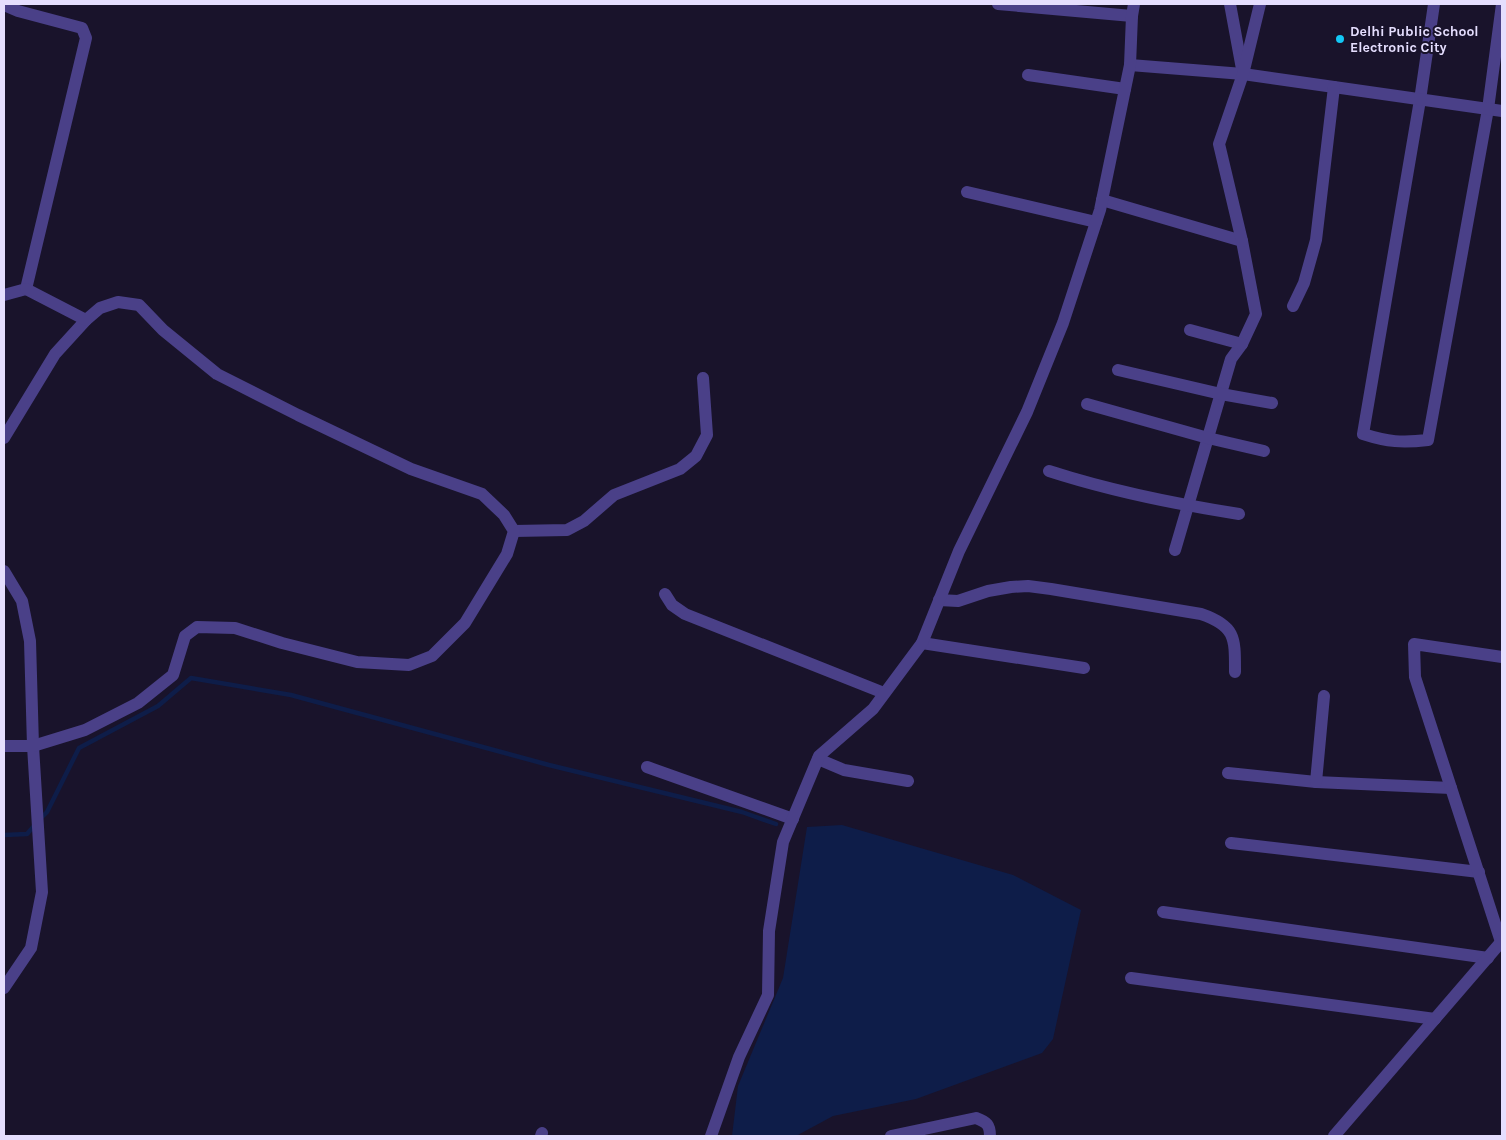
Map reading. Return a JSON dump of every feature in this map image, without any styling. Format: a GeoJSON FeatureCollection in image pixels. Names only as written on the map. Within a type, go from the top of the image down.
{"type":"FeatureCollection","features":[{"type":"Feature","properties":{"kind":"street"},"geometry":{"type":"LineString","coordinates":[[711,1136],[738,1057],[768,995],[769,931],[783,842],[818,759],[873,710],[922,643],[959,551],[1027,412],[1063,323],[1102,200],[1130,65],[1133,10],[998,4]]}},
{"type":"Feature","properties":{"kind":"street"},"geometry":{"type":"LineString","coordinates":[[1230,4],[1243,74]]}},
{"type":"Feature","properties":{"kind":"street"},"geometry":{"type":"LineString","coordinates":[[1175,550],[1231,359],[1242,344],[1256,314],[1242,242],[1219,144],[1243,74],[1260,4]]}},
{"type":"Feature","properties":{"kind":"street"},"geometry":{"type":"LineString","coordinates":[[1434,4],[1420,100],[1363,434],[1384,441],[1406,443],[1428,440],[1488,109],[1502,4]]}},
{"type":"Feature","properties":{"kind":"street"},"geometry":{"type":"LineString","coordinates":[[4,5],[18,11],[82,28],[86,38],[26,289]]}},
{"type":"Feature","properties":{"kind":"street"},"geometry":{"type":"LineString","coordinates":[[1130,65],[1243,74],[1502,111]]}},
{"type":"Feature","properties":{"kind":"street"},"geometry":{"type":"LineString","coordinates":[[1028,75],[1125,89]]}},
{"type":"Feature","properties":{"kind":"street"},"geometry":{"type":"LineString","coordinates":[[1292,306],[1304,283],[1316,240],[1334,88]]}},
{"type":"Feature","properties":{"kind":"street"},"geometry":{"type":"LineString","coordinates":[[966,192],[1096,222]]}},
{"type":"Feature","properties":{"kind":"street"},"geometry":{"type":"LineString","coordinates":[[1102,200],[1242,242]]}},
{"type":"Feature","properties":{"kind":"street"},"geometry":{"type":"LineString","coordinates":[[4,295],[26,289],[86,320]]}},
{"type":"Feature","properties":{"kind":"street"},"geometry":{"type":"LineString","coordinates":[[4,438],[55,354],[86,320],[100,308],[118,302],[139,305],[163,330],[217,374],[411,469],[482,494],[504,515],[514,531],[507,554],[465,623],[432,656],[409,665],[357,662],[282,643],[235,628],[197,627],[185,636],[173,675],[138,703],[86,730],[33,746],[4,746]]}},
{"type":"Feature","properties":{"kind":"street"},"geometry":{"type":"LineString","coordinates":[[1190,330],[1242,344]]}},
{"type":"Feature","properties":{"kind":"street"},"geometry":{"type":"LineString","coordinates":[[1118,370],[1221,394],[1272,403]]}},
{"type":"Feature","properties":{"kind":"street"},"geometry":{"type":"LineString","coordinates":[[514,531],[567,530],[584,521],[614,496],[680,470],[696,456],[707,436],[703,378]]}},
{"type":"Feature","properties":{"kind":"street"},"geometry":{"type":"LineString","coordinates":[[1087,404],[1208,438],[1264,451]]}},
{"type":"Feature","properties":{"kind":"street"},"geometry":{"type":"LineString","coordinates":[[1049,471],[1086,483],[1188,506],[1239,514]]}},
{"type":"Feature","properties":{"kind":"street"},"geometry":{"type":"LineString","coordinates":[[4,571],[22,601],[30,641],[33,746],[42,892],[31,948],[4,988]]}},
{"type":"Feature","properties":{"kind":"street"},"geometry":{"type":"LineString","coordinates":[[939,600],[958,601],[988,591],[1028,586],[1051,588],[1201,614],[1216,620],[1231,633],[1235,648],[1235,672]]}},
{"type":"Feature","properties":{"kind":"street"},"geometry":{"type":"LineString","coordinates":[[665,594],[672,605],[685,614],[884,693]]}},
{"type":"Feature","properties":{"kind":"street"},"geometry":{"type":"LineString","coordinates":[[922,643],[1084,668]]}},
{"type":"Feature","properties":{"kind":"street"},"geometry":{"type":"LineString","coordinates":[[1334,1136],[1502,942],[1415,677],[1414,644],[1502,657]]}},
{"type":"Feature","properties":{"kind":"street"},"geometry":{"type":"LineString","coordinates":[[1316,782],[1324,696]]}},
{"type":"Feature","properties":{"kind":"street"},"geometry":{"type":"LineString","coordinates":[[818,759],[844,770],[908,781]]}},
{"type":"Feature","properties":{"kind":"street"},"geometry":{"type":"LineString","coordinates":[[647,766],[793,819]]}},
{"type":"Feature","properties":{"kind":"street"},"geometry":{"type":"LineString","coordinates":[[1228,772],[1316,782],[1451,788]]}},
{"type":"Feature","properties":{"kind":"street"},"geometry":{"type":"LineString","coordinates":[[1231,843],[1480,872]]}},
{"type":"Feature","properties":{"kind":"street"},"geometry":{"type":"LineString","coordinates":[[1163,912],[1488,958]]}},
{"type":"Feature","properties":{"kind":"street"},"geometry":{"type":"LineString","coordinates":[[1131,978],[1435,1019]]}},
{"type":"Feature","properties":{"kind":"street"},"geometry":{"type":"LineString","coordinates":[[891,1136],[976,1118],[986,1121],[990,1126],[990,1136]]}},
{"type":"Feature","properties":{"kind":"water"},"geometry":{"type":"Polygon","coordinates":[[[842,825],[1013,875],[1081,910],[1053,1039],[1042,1053],[916,1099],[833,1116],[796,1136],[732,1136],[738,1086],[783,978],[807,827],[842,825]]]}},
{"type":"Feature","properties":{"kind":"waterway"},"geometry":{"type":"LineString","coordinates":[[41,818],[47,812],[79,748],[158,706],[191,678],[291,695],[549,765],[742,812],[776,824]]}},
{"type":"Feature","properties":{"kind":"waterway"},"geometry":{"type":"LineString","coordinates":[[4,835],[27,834],[34,826]]}},
{"type":"Feature","properties":{"kind":"place","name":"Delhi Public School Electronic City"},"geometry":{"type":"Point","coordinates":[1340,39]}}]}
